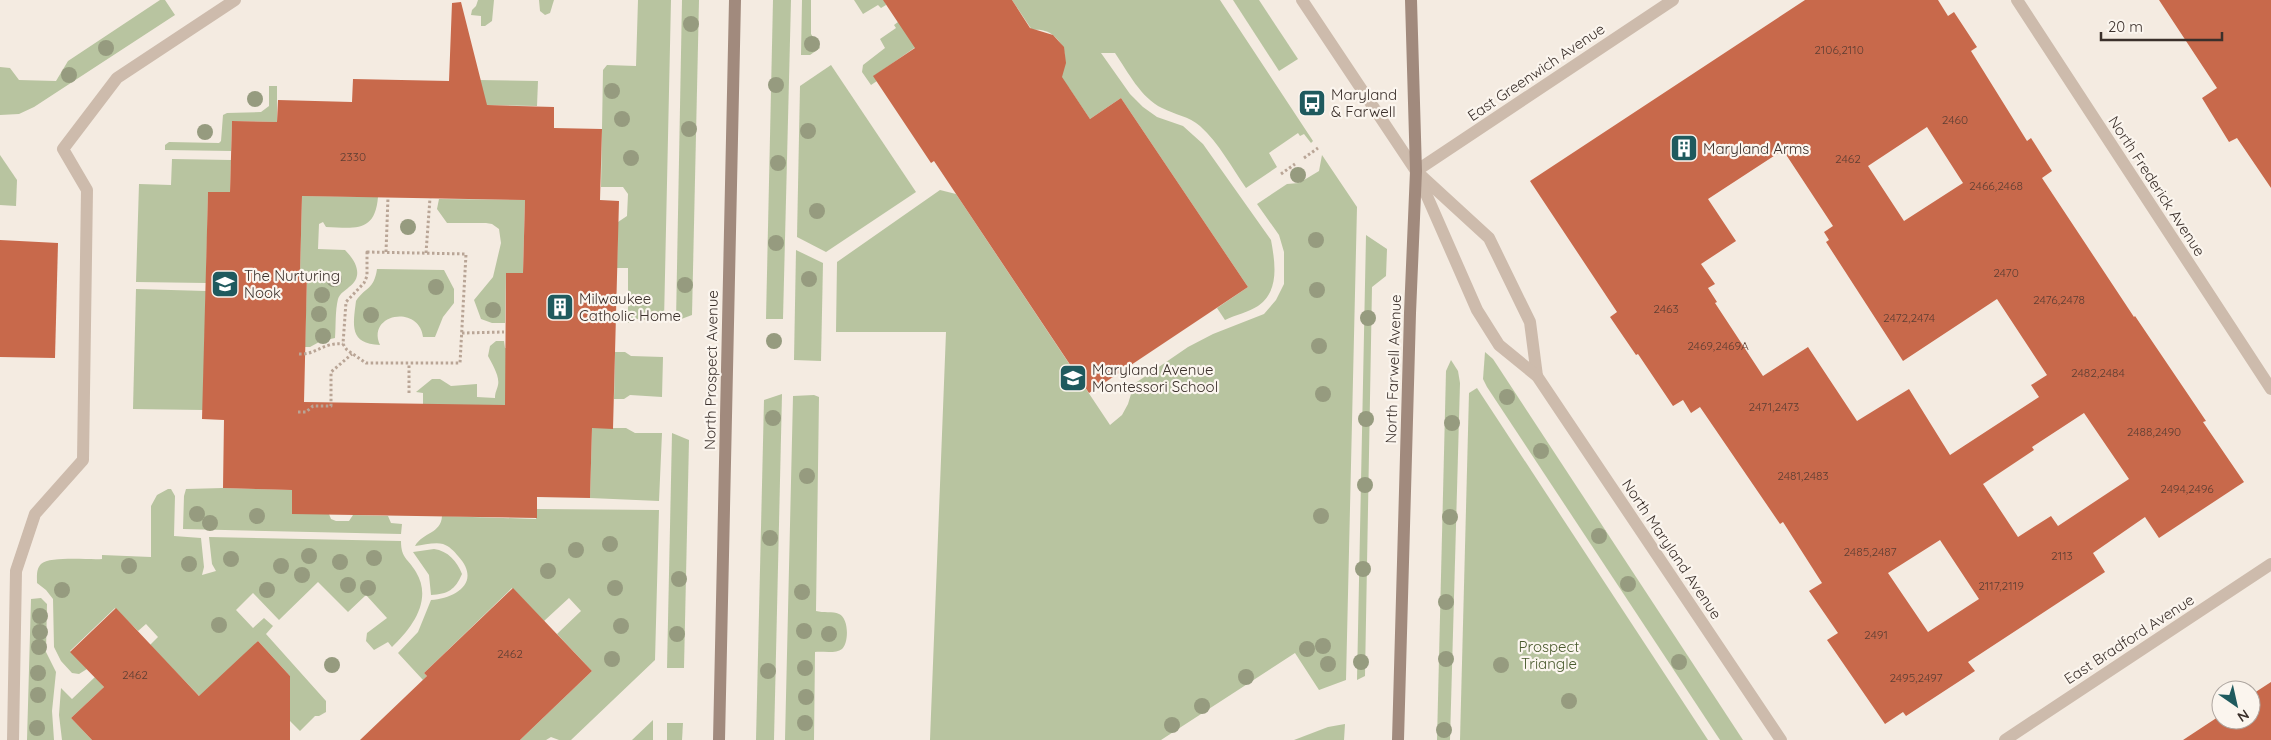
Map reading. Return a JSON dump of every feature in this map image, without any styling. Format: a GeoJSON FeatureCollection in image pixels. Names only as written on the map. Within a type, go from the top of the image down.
{"type":"FeatureCollection","features":[{"type":"Feature","properties":{"kind":"main road","name":"North Prospect Avenue"},"geometry":{"type":"LineString","coordinates":[[719,740],[735,0]]}},
{"type":"Feature","properties":{"kind":"main road","name":"North Farwell Avenue"},"geometry":{"type":"LineString","coordinates":[[1398,740],[1410,313],[1416,171],[1411,0]]}},
{"type":"Feature","properties":{"kind":"street"},"geometry":{"type":"LineString","coordinates":[[12,740],[16,571],[35,514],[83,460],[87,190],[62,148],[117,78],[235,0]]}},
{"type":"Feature","properties":{"kind":"street","name":"North Maryland Avenue"},"geometry":{"type":"LineString","coordinates":[[1302,0],[1416,171],[1477,310],[1499,345],[1536,376],[1781,740]]}},
{"type":"Feature","properties":{"kind":"street","name":"East Greenwich Avenue"},"geometry":{"type":"LineString","coordinates":[[1416,171],[1673,0]]}},
{"type":"Feature","properties":{"kind":"street","name":"North Frederick Avenue"},"geometry":{"type":"LineString","coordinates":[[2017,0],[2271,389]]}},
{"type":"Feature","properties":{"kind":"street","name":"North Maryland Avenue"},"geometry":{"type":"LineString","coordinates":[[1416,171],[1488,238],[1494,248],[1530,322],[1536,376]]}},
{"type":"Feature","properties":{"kind":"street","name":"East Bradford Avenue"},"geometry":{"type":"LineString","coordinates":[[2005,740],[2271,564]]}},
{"type":"Feature","properties":{"kind":"path"},"geometry":{"type":"LineString","coordinates":[[1304,158],[1318,148]]}},
{"type":"Feature","properties":{"kind":"path"},"geometry":{"type":"LineString","coordinates":[[1281,174],[1295,164]]}},
{"type":"Feature","properties":{"kind":"path"},"geometry":{"type":"LineString","coordinates":[[386,252],[388,197]]}},
{"type":"Feature","properties":{"kind":"path"},"geometry":{"type":"LineString","coordinates":[[426,253],[430,198]]}},
{"type":"Feature","properties":{"kind":"path"},"geometry":{"type":"LineString","coordinates":[[299,354],[310,355],[322,346],[334,343],[343,344],[352,354],[366,362],[460,363],[466,254],[367,252],[367,276],[361,287],[346,302],[343,344]]}},
{"type":"Feature","properties":{"kind":"path"},"geometry":{"type":"LineString","coordinates":[[462,333],[504,332]]}},
{"type":"Feature","properties":{"kind":"path"},"geometry":{"type":"LineString","coordinates":[[298,412],[306,412],[313,406],[331,406],[332,372],[352,354]]}},
{"type":"Feature","properties":{"kind":"path"},"geometry":{"type":"LineString","coordinates":[[409,363],[409,392]]}},
{"type":"Feature","properties":{"kind":"green space"},"geometry":{"type":"Polygon","coordinates":[[[160,0],[165,0],[175,15],[34,107],[19,114],[0,115],[0,67],[10,68],[19,80],[56,81],[68,61],[160,0]]]}},
{"type":"Feature","properties":{"kind":"green space"},"geometry":{"type":"Polygon","coordinates":[[[478,0],[494,0],[492,21],[485,26],[481,26],[481,16],[471,15],[478,0]]]}},
{"type":"Feature","properties":{"kind":"green space"},"geometry":{"type":"Polygon","coordinates":[[[539,0],[554,0],[550,13],[545,15],[540,11],[539,0]]]}},
{"type":"Feature","properties":{"kind":"green space"},"geometry":{"type":"Polygon","coordinates":[[[638,0],[671,0],[664,321],[636,319],[628,323],[628,268],[617,268],[618,222],[627,216],[628,194],[623,187],[601,187],[603,70],[607,65],[636,66],[638,0]]]}},
{"type":"Feature","properties":{"kind":"green space"},"geometry":{"type":"Polygon","coordinates":[[[682,0],[699,0],[692,315],[676,321],[682,0]]]}},
{"type":"Feature","properties":{"kind":"green space"},"geometry":{"type":"Polygon","coordinates":[[[773,0],[791,0],[783,319],[766,319],[773,0]]]}},
{"type":"Feature","properties":{"kind":"green space"},"geometry":{"type":"Polygon","coordinates":[[[802,0],[811,0],[811,34],[820,48],[810,55],[801,55],[802,0]]]}},
{"type":"Feature","properties":{"kind":"green space"},"geometry":{"type":"Polygon","coordinates":[[[854,0],[885,0],[886,5],[881,8],[878,5],[863,14],[854,0]]]}},
{"type":"Feature","properties":{"kind":"green space"},"geometry":{"type":"Polygon","coordinates":[[[1012,0],[1220,0],[1313,141],[1311,143],[1304,134],[1300,136],[1298,133],[1269,153],[1277,167],[1246,188],[1219,148],[1200,126],[1191,120],[1154,104],[1135,84],[1115,53],[1101,53],[1130,94],[1143,107],[1157,117],[1183,126],[1203,144],[1271,240],[1274,257],[1273,284],[1265,300],[1258,306],[1225,320],[1217,308],[1248,287],[1121,98],[1090,119],[1069,88],[1046,104],[1059,80],[1065,63],[1065,55],[1057,39],[1049,32],[1032,30],[1012,0]]]}},
{"type":"Feature","properties":{"kind":"green space"},"geometry":{"type":"Polygon","coordinates":[[[1233,0],[1259,0],[1298,59],[1279,71],[1233,0]]]}},
{"type":"Feature","properties":{"kind":"green space"},"geometry":{"type":"Polygon","coordinates":[[[898,22],[920,44],[874,76],[877,81],[871,85],[862,72],[863,65],[885,48],[880,39],[896,28],[894,25],[898,22]]]}},
{"type":"Feature","properties":{"kind":"green space"},"geometry":{"type":"Polygon","coordinates":[[[831,65],[916,192],[826,252],[797,237],[800,86],[831,65]]]}},
{"type":"Feature","properties":{"kind":"green space"},"geometry":{"type":"Polygon","coordinates":[[[478,80],[538,81],[537,106],[477,105],[478,80]]]}},
{"type":"Feature","properties":{"kind":"green space"},"geometry":{"type":"Polygon","coordinates":[[[269,86],[277,86],[277,122],[232,121],[231,151],[165,150],[165,145],[169,142],[219,143],[221,141],[223,115],[227,113],[261,112],[269,106],[269,86]]]}},
{"type":"Feature","properties":{"kind":"green space"},"geometry":{"type":"Polygon","coordinates":[[[0,155],[17,180],[16,206],[0,205],[0,155]]]}},
{"type":"Feature","properties":{"kind":"green space"},"geometry":{"type":"Polygon","coordinates":[[[1322,155],[1357,207],[1346,680],[1319,690],[1295,653],[1161,740],[930,740],[946,332],[836,332],[837,262],[940,190],[956,194],[1110,425],[1122,415],[1128,404],[1134,384],[1188,347],[1213,334],[1264,314],[1276,300],[1284,284],[1284,252],[1279,235],[1257,204],[1287,184],[1299,183],[1319,171],[1322,155]]]}},
{"type":"Feature","properties":{"kind":"green space"},"geometry":{"type":"Polygon","coordinates":[[[172,159],[231,160],[230,192],[208,192],[206,283],[136,282],[139,184],[171,185],[172,159]]]}},
{"type":"Feature","properties":{"kind":"green space"},"geometry":{"type":"Polygon","coordinates":[[[302,196],[378,197],[373,217],[362,226],[326,227],[323,222],[319,224],[318,249],[345,250],[355,264],[357,273],[354,283],[338,299],[335,338],[321,341],[310,347],[305,347],[307,275],[300,274],[302,196]]]}},
{"type":"Feature","properties":{"kind":"green space"},"geometry":{"type":"Polygon","coordinates":[[[439,199],[525,200],[523,273],[506,273],[505,323],[492,323],[481,319],[474,300],[493,277],[501,243],[499,229],[492,224],[486,223],[447,223],[437,209],[439,199]]]}},
{"type":"Feature","properties":{"kind":"green space"},"geometry":{"type":"Polygon","coordinates":[[[1366,235],[1387,249],[1386,276],[1372,287],[1365,676],[1357,680],[1366,235]]]}},
{"type":"Feature","properties":{"kind":"green space"},"geometry":{"type":"Polygon","coordinates":[[[796,250],[823,263],[821,361],[794,360],[796,250]]]}},
{"type":"Feature","properties":{"kind":"green space"},"geometry":{"type":"Polygon","coordinates":[[[377,269],[444,270],[454,289],[454,303],[443,317],[435,337],[423,337],[419,327],[413,320],[395,317],[386,320],[380,326],[378,334],[380,345],[370,344],[358,337],[354,325],[356,301],[374,281],[377,269]]]}},
{"type":"Feature","properties":{"kind":"green space"},"geometry":{"type":"Polygon","coordinates":[[[136,289],[206,291],[203,410],[133,409],[136,289]]]}},
{"type":"Feature","properties":{"kind":"green space"},"geometry":{"type":"Polygon","coordinates":[[[496,341],[504,341],[505,348],[521,349],[519,422],[423,404],[423,393],[416,392],[432,379],[440,379],[451,386],[477,384],[477,397],[495,398],[498,378],[488,356],[490,346],[496,341]]]}},
{"type":"Feature","properties":{"kind":"green space"},"geometry":{"type":"Polygon","coordinates":[[[615,352],[625,352],[631,356],[663,357],[662,397],[630,395],[624,399],[614,399],[615,352]]]}},
{"type":"Feature","properties":{"kind":"green space"},"geometry":{"type":"Polygon","coordinates":[[[1485,352],[1493,359],[1743,740],[1720,740],[1487,387],[1483,379],[1485,352]]]}},
{"type":"Feature","properties":{"kind":"green space"},"geometry":{"type":"Polygon","coordinates":[[[1451,360],[1458,371],[1460,383],[1450,740],[1437,740],[1446,371],[1451,360]]]}},
{"type":"Feature","properties":{"kind":"green space","name":"Prospect Triangle"},"geometry":{"type":"Polygon","coordinates":[[[1477,388],[1708,740],[1460,740],[1469,393],[1477,388]]]}},
{"type":"Feature","properties":{"kind":"green space"},"geometry":{"type":"Polygon","coordinates":[[[782,394],[774,740],[756,740],[764,400],[782,394]]]}},
{"type":"Feature","properties":{"kind":"green space"},"geometry":{"type":"Polygon","coordinates":[[[814,395],[819,397],[816,611],[837,613],[842,616],[845,620],[847,636],[844,646],[839,651],[815,652],[814,740],[785,740],[793,396],[814,395]]]}},
{"type":"Feature","properties":{"kind":"green space"},"geometry":{"type":"Polygon","coordinates":[[[592,428],[626,428],[635,433],[662,433],[659,501],[590,498],[592,428]]]}},
{"type":"Feature","properties":{"kind":"green space"},"geometry":{"type":"Polygon","coordinates":[[[672,433],[689,440],[684,668],[667,668],[672,433]]]}},
{"type":"Feature","properties":{"kind":"green space"},"geometry":{"type":"Polygon","coordinates":[[[171,489],[175,496],[174,536],[201,538],[204,567],[202,575],[216,571],[212,564],[209,537],[401,541],[402,551],[421,582],[422,593],[418,613],[407,631],[392,647],[388,642],[374,650],[366,641],[367,633],[387,618],[366,595],[348,612],[318,582],[279,620],[253,593],[236,610],[253,628],[264,618],[273,626],[266,634],[326,701],[326,712],[315,716],[300,731],[290,721],[290,676],[258,641],[209,706],[150,645],[158,637],[146,624],[138,631],[115,608],[70,651],[87,669],[79,674],[72,673],[61,661],[54,647],[53,599],[37,583],[39,566],[52,560],[102,559],[102,555],[151,557],[151,506],[157,495],[171,489]]]}},
{"type":"Feature","properties":{"kind":"green space"},"geometry":{"type":"Polygon","coordinates":[[[186,489],[292,490],[292,514],[329,514],[331,519],[336,521],[349,521],[353,515],[388,516],[391,523],[402,524],[401,534],[183,529],[186,489]]]}},
{"type":"Feature","properties":{"kind":"green space"},"geometry":{"type":"Polygon","coordinates":[[[537,509],[659,510],[655,660],[571,740],[559,740],[551,737],[546,740],[520,740],[592,671],[557,634],[581,611],[569,598],[544,621],[512,588],[424,673],[427,676],[423,680],[398,653],[418,632],[431,600],[440,599],[457,592],[467,581],[465,565],[449,547],[437,543],[415,546],[418,541],[435,530],[441,522],[442,516],[536,519],[537,509]]]}},
{"type":"Feature","properties":{"kind":"green space"},"geometry":{"type":"Polygon","coordinates":[[[434,549],[444,552],[451,557],[462,574],[457,584],[450,590],[442,594],[431,595],[429,575],[413,552],[434,549]]]}},
{"type":"Feature","properties":{"kind":"green space"},"geometry":{"type":"Polygon","coordinates":[[[41,598],[47,604],[46,652],[56,672],[52,711],[54,740],[27,740],[31,599],[41,598]]]}},
{"type":"Feature","properties":{"kind":"green space"},"geometry":{"type":"Polygon","coordinates":[[[95,677],[104,687],[71,718],[92,740],[62,740],[59,715],[61,688],[72,699],[95,677]]]}},
{"type":"Feature","properties":{"kind":"green space"},"geometry":{"type":"Polygon","coordinates":[[[653,720],[653,740],[632,740],[653,720]]]}},
{"type":"Feature","properties":{"kind":"green space"},"geometry":{"type":"Polygon","coordinates":[[[667,723],[683,723],[682,740],[667,740],[667,723]]]}},
{"type":"Feature","properties":{"kind":"green space"},"geometry":{"type":"Polygon","coordinates":[[[1345,724],[1344,740],[1294,740],[1328,727],[1345,724]]]}},
{"type":"Feature","properties":{"kind":"building"},"geometry":{"type":"Polygon","coordinates":[[[883,0],[1012,0],[1030,28],[1053,35],[1064,47],[1066,63],[1062,77],[1090,119],[1121,98],[1248,287],[1089,393],[934,161],[931,163],[873,76],[915,48],[883,0]]]}},
{"type":"Feature","properties":{"kind":"building"},"geometry":{"type":"Polygon","coordinates":[[[1805,0],[1938,0],[1948,16],[1954,12],[1977,47],[1971,51],[2027,141],[2031,138],[2052,171],[2042,178],[2134,317],[2206,421],[2203,422],[2244,482],[2159,538],[2145,517],[2093,553],[2105,572],[1968,662],[1975,671],[1906,716],[1903,712],[1885,724],[1827,640],[1838,633],[1809,591],[1822,583],[1783,522],[1780,524],[1700,407],[1691,413],[1683,400],[1673,406],[1610,317],[1617,312],[1530,181],[1805,0]],[[1927,127],[1868,166],[1904,221],[1963,183],[1927,127]],[[1783,150],[1708,199],[1736,241],[1701,264],[1715,284],[1708,288],[1717,302],[1715,303],[1763,376],[1808,347],[1857,421],[1909,389],[1950,455],[2039,397],[2031,385],[2047,375],[1997,299],[1903,361],[1826,242],[1829,240],[1824,232],[1833,226],[1783,150]],[[2084,413],[2032,447],[2034,450],[1983,484],[2018,537],[2051,516],[2058,526],[2129,479],[2084,413]],[[1940,540],[1888,573],[1928,632],[1979,599],[1940,540]]]}},
{"type":"Feature","properties":{"kind":"building"},"geometry":{"type":"Polygon","coordinates":[[[2159,0],[2271,0],[2271,188],[2237,138],[2229,142],[2202,98],[2217,88],[2159,0]]]}},
{"type":"Feature","properties":{"kind":"building","name":"Milwaukee Catholic Home"},"geometry":{"type":"Polygon","coordinates":[[[461,2],[487,105],[554,107],[554,128],[602,129],[600,200],[619,201],[613,429],[592,428],[590,498],[537,497],[537,518],[292,514],[292,490],[223,488],[224,420],[202,419],[208,192],[230,192],[232,121],[277,122],[278,100],[352,102],[353,79],[449,81],[452,3],[461,2]],[[302,196],[300,274],[307,274],[304,402],[505,405],[506,273],[523,273],[525,200],[302,196]]]}},
{"type":"Feature","properties":{"kind":"building"},"geometry":{"type":"Polygon","coordinates":[[[0,240],[58,243],[55,358],[0,357],[0,240]]]}},
{"type":"Feature","properties":{"kind":"building"},"geometry":{"type":"Polygon","coordinates":[[[513,588],[592,671],[520,740],[360,740],[427,676],[424,673],[513,588]]]}},
{"type":"Feature","properties":{"kind":"building"},"geometry":{"type":"Polygon","coordinates":[[[116,608],[199,696],[258,641],[290,676],[290,740],[92,740],[71,718],[104,687],[70,652],[116,608]]]}},
{"type":"Feature","properties":{"kind":"building"},"geometry":{"type":"Polygon","coordinates":[[[2271,682],[2271,740],[2183,740],[2211,722],[2211,730],[2261,730],[2261,688],[2271,682]]]}},
{"type":"Feature","properties":{"kind":"place","name":"Maryland & Farwell"},"geometry":{"type":"Point","coordinates":[1312,103]}},
{"type":"Feature","properties":{"kind":"place","name":"Maryland Arms"},"geometry":{"type":"Point","coordinates":[1684,148]}},
{"type":"Feature","properties":{"kind":"place","name":"The Nurturing Nook"},"geometry":{"type":"Point","coordinates":[225,284]}},
{"type":"Feature","properties":{"kind":"place","name":"Milwaukee Catholic Home"},"geometry":{"type":"Point","coordinates":[560,307]}},
{"type":"Feature","properties":{"kind":"place","name":"Maryland Avenue Montessori School"},"geometry":{"type":"Point","coordinates":[1073,378]}}]}
